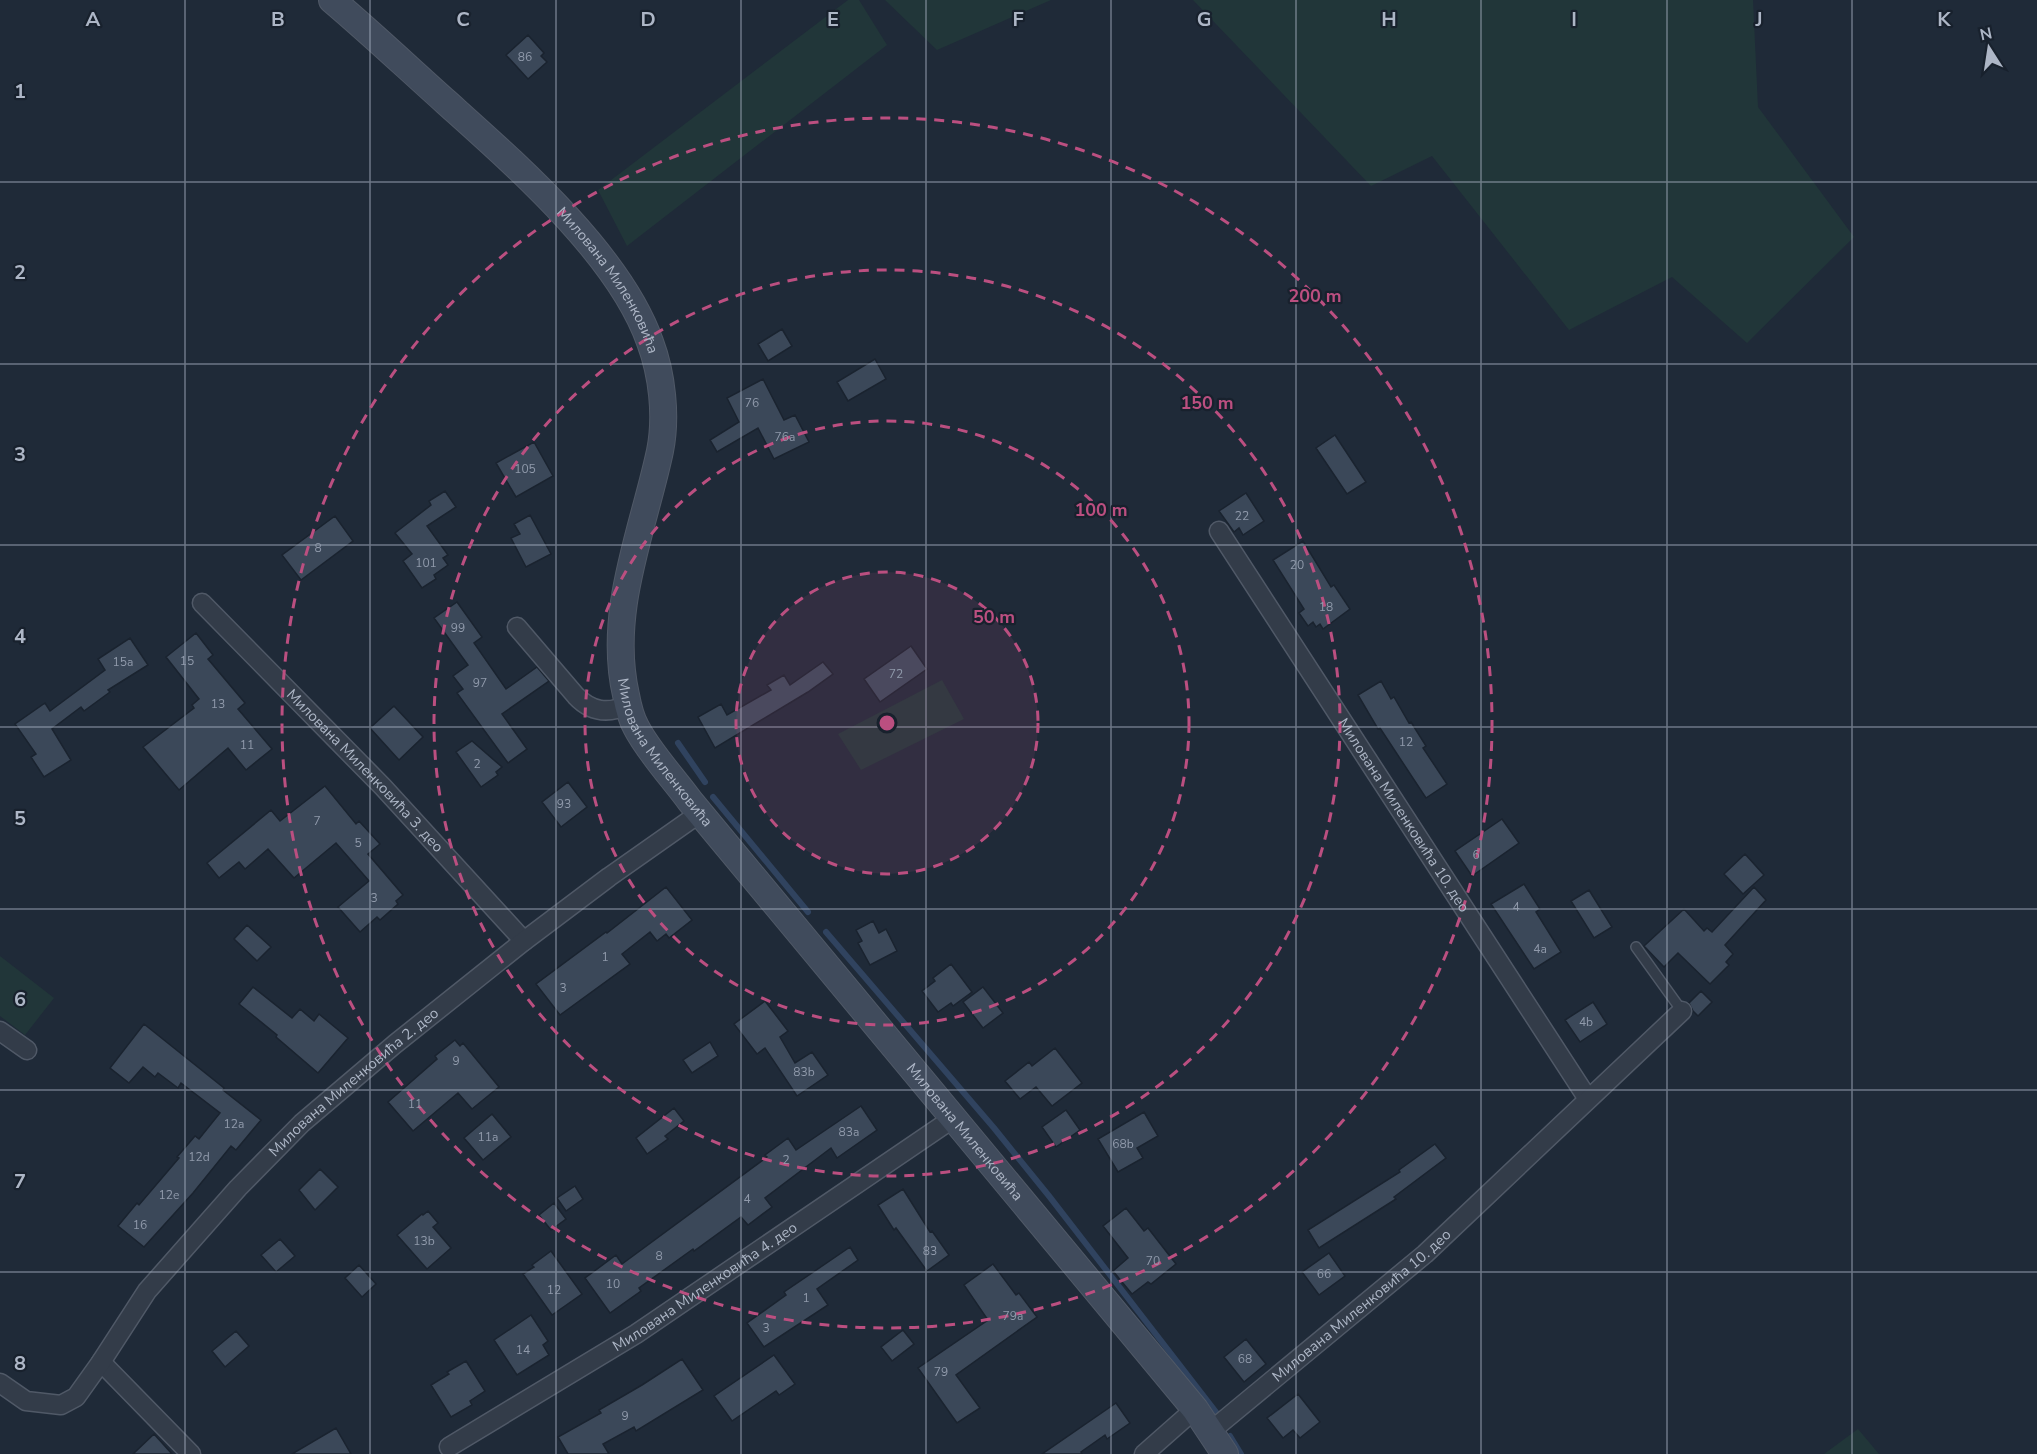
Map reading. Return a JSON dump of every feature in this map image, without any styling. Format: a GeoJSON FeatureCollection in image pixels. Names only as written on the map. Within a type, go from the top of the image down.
{"type":"FeatureCollection","features":[{"type":"Feature","properties":{"kind":"street","name":"Милована Миленковића"},"geometry":{"type":"LineString","coordinates":[[332,0],[481,134],[576,229],[626,293],[650,341],[662,395],[660,449],[638,536],[623,608],[620,640],[621,676],[636,728],[700,813],[1195,1408],[1225,1454]]}},
{"type":"Feature","properties":{"kind":"street","name":"Милована Миленковића 10. део"},"geometry":{"type":"LineString","coordinates":[[1220,531],[1588,1099]]}},
{"type":"Feature","properties":{"kind":"street","name":"Милована Миленковића 3. део"},"geometry":{"type":"LineString","coordinates":[[202,603],[383,787],[524,941]]}},
{"type":"Feature","properties":{"kind":"street"},"geometry":{"type":"LineString","coordinates":[[517,627],[587,706],[615,711],[628,705]]}},
{"type":"Feature","properties":{"kind":"street","name":"Милована Миленковића 2. део"},"geometry":{"type":"LineString","coordinates":[[0,1383],[26,1401],[61,1405],[76,1397],[147,1291],[238,1188],[302,1123],[395,1044],[524,941],[700,813]]}},
{"type":"Feature","properties":{"kind":"street","name":"Милована Миленковића 10. део"},"geometry":{"type":"LineString","coordinates":[[1210,1431],[1425,1254],[1682,1011]]}},
{"type":"Feature","properties":{"kind":"street"},"geometry":{"type":"LineString","coordinates":[[0,1031],[27,1050]]}},
{"type":"Feature","properties":{"kind":"street","name":"Милована Миленковића 4. део"},"geometry":{"type":"LineString","coordinates":[[449,1447],[636,1334],[954,1117]]}},
{"type":"Feature","properties":{"kind":"street"},"geometry":{"type":"LineString","coordinates":[[101,1362],[191,1454]]}},
{"type":"Feature","properties":{"kind":"street"},"geometry":{"type":"LineString","coordinates":[[1144,1454],[1195,1408]]}},
{"type":"Feature","properties":{"kind":"lane"},"geometry":{"type":"LineString","coordinates":[[1636,947],[1682,1011]]}},
{"type":"Feature","properties":{"kind":"green space"},"geometry":{"type":"Polygon","coordinates":[[[848,0],[859,0],[887,45],[627,246],[598,190],[848,0]]]}},
{"type":"Feature","properties":{"kind":"green space"},"geometry":{"type":"Polygon","coordinates":[[[885,0],[1051,0],[937,50],[885,0]]]}},
{"type":"Feature","properties":{"kind":"green space"},"geometry":{"type":"Polygon","coordinates":[[[1193,0],[1753,0],[1758,107],[1854,237],[1747,343],[1672,277],[1569,330],[1432,156],[1371,186],[1193,0]]]}},
{"type":"Feature","properties":{"kind":"green space"},"geometry":{"type":"Polygon","coordinates":[[[942,680],[964,719],[861,770],[838,734],[942,680]]]}},
{"type":"Feature","properties":{"kind":"green space"},"geometry":{"type":"Polygon","coordinates":[[[0,956],[54,998],[25,1035],[0,1016],[0,956]]]}},
{"type":"Feature","properties":{"kind":"green space"},"geometry":{"type":"Polygon","coordinates":[[[1858,1429],[1879,1454],[1824,1454],[1858,1429]]]}},
{"type":"Feature","properties":{"kind":"building"},"geometry":{"type":"Polygon","coordinates":[[[528,35],[544,53],[541,56],[547,62],[528,79],[506,55],[528,35]]]}},
{"type":"Feature","properties":{"kind":"building"},"geometry":{"type":"Polygon","coordinates":[[[782,329],[792,346],[768,361],[758,344],[782,329]]]}},
{"type":"Feature","properties":{"kind":"building"},"geometry":{"type":"Polygon","coordinates":[[[875,359],[886,379],[848,401],[837,382],[875,359]]]}},
{"type":"Feature","properties":{"kind":"building"},"geometry":{"type":"Polygon","coordinates":[[[763,379],[784,420],[795,415],[809,442],[774,459],[758,428],[717,452],[710,440],[739,422],[727,398],[763,379]]]}},
{"type":"Feature","properties":{"kind":"building"},"geometry":{"type":"Polygon","coordinates":[[[1335,435],[1366,482],[1347,494],[1316,448],[1335,435]]]}},
{"type":"Feature","properties":{"kind":"building"},"geometry":{"type":"Polygon","coordinates":[[[534,442],[553,476],[516,497],[496,463],[534,442]]]}},
{"type":"Feature","properties":{"kind":"building"},"geometry":{"type":"Polygon","coordinates":[[[445,491],[456,507],[427,526],[448,555],[443,558],[448,565],[434,575],[436,579],[422,588],[403,561],[412,554],[395,533],[431,505],[429,501],[445,491]]]}},
{"type":"Feature","properties":{"kind":"building"},"geometry":{"type":"Polygon","coordinates":[[[1246,493],[1264,521],[1243,535],[1239,528],[1234,532],[1219,511],[1246,493]]]}},
{"type":"Feature","properties":{"kind":"building"},"geometry":{"type":"Polygon","coordinates":[[[530,515],[551,554],[526,567],[511,538],[520,534],[514,524],[530,515]]]}},
{"type":"Feature","properties":{"kind":"building"},"geometry":{"type":"Polygon","coordinates":[[[335,516],[353,541],[301,580],[282,555],[335,516]]]}},
{"type":"Feature","properties":{"kind":"building"},"geometry":{"type":"Polygon","coordinates":[[[1303,541],[1331,587],[1334,585],[1350,609],[1323,629],[1320,624],[1316,627],[1313,622],[1308,626],[1299,613],[1304,609],[1273,560],[1303,541]]]}},
{"type":"Feature","properties":{"kind":"building"},"geometry":{"type":"Polygon","coordinates":[[[457,602],[482,637],[474,643],[506,689],[537,667],[549,681],[502,714],[527,749],[508,763],[457,693],[463,689],[453,676],[468,665],[434,618],[457,602]]]}},
{"type":"Feature","properties":{"kind":"building"},"geometry":{"type":"Polygon","coordinates":[[[196,633],[213,655],[208,659],[245,703],[238,709],[272,749],[246,770],[228,748],[179,790],[143,747],[194,708],[192,705],[199,699],[166,657],[196,633]]]}},
{"type":"Feature","properties":{"kind":"building"},"geometry":{"type":"Polygon","coordinates":[[[130,638],[148,665],[108,690],[110,692],[84,711],[81,707],[52,729],[71,760],[44,777],[31,757],[36,754],[15,724],[45,703],[50,711],[105,670],[98,659],[130,638]]]}},
{"type":"Feature","properties":{"kind":"building"},"geometry":{"type":"Polygon","coordinates":[[[911,646],[927,669],[880,702],[864,679],[911,646]]]}},
{"type":"Feature","properties":{"kind":"building"},"geometry":{"type":"Polygon","coordinates":[[[823,662],[833,674],[808,692],[715,748],[698,717],[721,704],[727,715],[771,690],[767,685],[784,675],[790,685],[823,662]]]}},
{"type":"Feature","properties":{"kind":"building"},"geometry":{"type":"Polygon","coordinates":[[[1381,681],[1391,699],[1394,697],[1409,723],[1411,722],[1426,746],[1423,748],[1447,784],[1426,798],[1380,728],[1378,729],[1358,695],[1381,681]]]}},
{"type":"Feature","properties":{"kind":"building"},"geometry":{"type":"Polygon","coordinates":[[[394,706],[423,737],[399,760],[370,728],[394,706]]]}},
{"type":"Feature","properties":{"kind":"building"},"geometry":{"type":"Polygon","coordinates":[[[472,741],[502,767],[496,772],[498,775],[481,787],[456,752],[472,741]]]}},
{"type":"Feature","properties":{"kind":"building"},"geometry":{"type":"Polygon","coordinates":[[[568,782],[587,807],[561,827],[542,802],[568,782]]]}},
{"type":"Feature","properties":{"kind":"building"},"geometry":{"type":"Polygon","coordinates":[[[325,786],[356,824],[359,821],[380,844],[368,854],[403,895],[396,901],[398,904],[380,920],[377,917],[360,932],[338,907],[369,881],[336,843],[294,878],[268,849],[245,869],[239,862],[219,878],[207,863],[271,810],[280,821],[325,786]]]}},
{"type":"Feature","properties":{"kind":"building"},"geometry":{"type":"Polygon","coordinates":[[[1502,819],[1519,843],[1472,876],[1455,851],[1502,819]]]}},
{"type":"Feature","properties":{"kind":"building"},"geometry":{"type":"Polygon","coordinates":[[[1745,854],[1764,875],[1743,894],[1724,874],[1745,854]]]}},
{"type":"Feature","properties":{"kind":"building"},"geometry":{"type":"Polygon","coordinates":[[[1524,884],[1540,909],[1536,912],[1561,952],[1534,969],[1491,904],[1524,884]]]}},
{"type":"Feature","properties":{"kind":"building"},"geometry":{"type":"Polygon","coordinates":[[[666,887],[692,920],[669,938],[666,934],[657,941],[650,932],[622,954],[630,964],[560,1015],[536,984],[666,887]]]}},
{"type":"Feature","properties":{"kind":"building"},"geometry":{"type":"Polygon","coordinates":[[[1754,887],[1766,900],[1725,945],[1733,954],[1726,962],[1729,965],[1710,984],[1678,953],[1664,967],[1644,946],[1684,909],[1704,931],[1707,928],[1712,932],[1754,887]]]}},
{"type":"Feature","properties":{"kind":"building"},"geometry":{"type":"Polygon","coordinates":[[[1589,890],[1612,927],[1594,938],[1571,901],[1589,890]]]}},
{"type":"Feature","properties":{"kind":"building"},"geometry":{"type":"Polygon","coordinates":[[[873,921],[879,933],[886,929],[897,951],[870,965],[858,943],[862,941],[856,930],[873,921]]]}},
{"type":"Feature","properties":{"kind":"building"},"geometry":{"type":"Polygon","coordinates":[[[247,925],[271,947],[257,961],[234,939],[247,925]]]}},
{"type":"Feature","properties":{"kind":"building"},"geometry":{"type":"Polygon","coordinates":[[[951,964],[972,992],[953,1006],[951,1003],[938,1012],[922,991],[935,981],[933,978],[951,964]]]}},
{"type":"Feature","properties":{"kind":"building"},"geometry":{"type":"Polygon","coordinates":[[[253,987],[292,1018],[300,1009],[314,1021],[319,1014],[348,1038],[318,1073],[239,1004],[253,987]]]}},
{"type":"Feature","properties":{"kind":"building"},"geometry":{"type":"Polygon","coordinates":[[[983,987],[1003,1013],[983,1028],[963,1002],[983,987]]]}},
{"type":"Feature","properties":{"kind":"building"},"geometry":{"type":"Polygon","coordinates":[[[1701,991],[1712,1002],[1698,1016],[1689,1003],[1701,991]]]}},
{"type":"Feature","properties":{"kind":"building"},"geometry":{"type":"Polygon","coordinates":[[[765,1001],[788,1031],[780,1037],[795,1063],[812,1052],[828,1075],[797,1096],[765,1048],[757,1054],[734,1024],[765,1001]]]}},
{"type":"Feature","properties":{"kind":"building"},"geometry":{"type":"Polygon","coordinates":[[[1593,1002],[1607,1024],[1580,1042],[1565,1020],[1593,1002]]]}},
{"type":"Feature","properties":{"kind":"building"},"geometry":{"type":"Polygon","coordinates":[[[144,1024],[261,1120],[236,1150],[231,1146],[193,1193],[144,1247],[118,1226],[137,1203],[139,1205],[195,1136],[199,1139],[220,1113],[181,1083],[178,1088],[158,1073],[155,1077],[143,1067],[129,1083],[110,1068],[144,1024]]]}},
{"type":"Feature","properties":{"kind":"building"},"geometry":{"type":"Polygon","coordinates":[[[455,1040],[460,1046],[463,1043],[499,1087],[472,1109],[458,1093],[413,1131],[388,1102],[437,1059],[435,1056],[455,1040]]]}},
{"type":"Feature","properties":{"kind":"building"},"geometry":{"type":"Polygon","coordinates":[[[710,1042],[718,1056],[692,1073],[683,1060],[710,1042]]]}},
{"type":"Feature","properties":{"kind":"building"},"geometry":{"type":"Polygon","coordinates":[[[1055,1048],[1082,1083],[1052,1106],[1036,1087],[1020,1099],[1005,1081],[1029,1062],[1032,1066],[1055,1048]]]}},
{"type":"Feature","properties":{"kind":"building"},"geometry":{"type":"Polygon","coordinates":[[[861,1106],[877,1130],[837,1158],[831,1148],[765,1198],[772,1207],[748,1225],[741,1217],[639,1288],[641,1291],[610,1313],[585,1278],[616,1255],[622,1264],[767,1157],[765,1155],[788,1138],[796,1150],[861,1106]]]}},
{"type":"Feature","properties":{"kind":"building"},"geometry":{"type":"Polygon","coordinates":[[[674,1108],[684,1121],[665,1136],[668,1139],[647,1154],[636,1138],[674,1108]]]}},
{"type":"Feature","properties":{"kind":"building"},"geometry":{"type":"Polygon","coordinates":[[[1066,1110],[1080,1130],[1056,1147],[1042,1127],[1066,1110]]]}},
{"type":"Feature","properties":{"kind":"building"},"geometry":{"type":"Polygon","coordinates":[[[1144,1112],[1158,1136],[1137,1148],[1143,1158],[1118,1172],[1098,1139],[1144,1112]]]}},
{"type":"Feature","properties":{"kind":"building"},"geometry":{"type":"Polygon","coordinates":[[[492,1114],[511,1137],[483,1160],[464,1138],[492,1114]]]}},
{"type":"Feature","properties":{"kind":"building"},"geometry":{"type":"Polygon","coordinates":[[[1435,1144],[1446,1158],[1394,1197],[1396,1199],[1319,1248],[1308,1230],[1400,1172],[1399,1170],[1435,1144]]]}},
{"type":"Feature","properties":{"kind":"building"},"geometry":{"type":"Polygon","coordinates":[[[320,1169],[338,1187],[315,1210],[299,1190],[320,1169]]]}},
{"type":"Feature","properties":{"kind":"building"},"geometry":{"type":"Polygon","coordinates":[[[575,1186],[583,1199],[566,1211],[557,1198],[575,1186]]]}},
{"type":"Feature","properties":{"kind":"building"},"geometry":{"type":"Polygon","coordinates":[[[903,1189],[930,1232],[932,1231],[949,1255],[927,1271],[896,1228],[894,1230],[878,1205],[903,1189]]]}},
{"type":"Feature","properties":{"kind":"building"},"geometry":{"type":"Polygon","coordinates":[[[554,1203],[566,1219],[551,1230],[539,1215],[554,1203]]]}},
{"type":"Feature","properties":{"kind":"building"},"geometry":{"type":"Polygon","coordinates":[[[1126,1208],[1144,1231],[1148,1228],[1176,1264],[1151,1284],[1148,1282],[1132,1294],[1113,1271],[1128,1258],[1103,1226],[1126,1208]]]}},
{"type":"Feature","properties":{"kind":"building"},"geometry":{"type":"Polygon","coordinates":[[[428,1211],[438,1223],[433,1227],[451,1248],[427,1269],[397,1235],[428,1211]]]}},
{"type":"Feature","properties":{"kind":"building"},"geometry":{"type":"Polygon","coordinates":[[[280,1239],[295,1256],[276,1272],[261,1255],[280,1239]]]}},
{"type":"Feature","properties":{"kind":"building"},"geometry":{"type":"Polygon","coordinates":[[[850,1247],[858,1260],[817,1289],[828,1305],[764,1347],[747,1323],[786,1295],[784,1292],[850,1247]]]}},
{"type":"Feature","properties":{"kind":"building"},"geometry":{"type":"Polygon","coordinates":[[[551,1251],[582,1294],[552,1315],[523,1274],[551,1251]]]}},
{"type":"Feature","properties":{"kind":"building"},"geometry":{"type":"Polygon","coordinates":[[[1329,1253],[1345,1276],[1319,1295],[1302,1272],[1329,1253]]]}},
{"type":"Feature","properties":{"kind":"building"},"geometry":{"type":"Polygon","coordinates":[[[993,1264],[1016,1295],[1019,1293],[1037,1317],[956,1375],[980,1408],[957,1423],[918,1368],[988,1320],[964,1285],[993,1264]]]}},
{"type":"Feature","properties":{"kind":"building"},"geometry":{"type":"Polygon","coordinates":[[[359,1265],[376,1284],[362,1297],[345,1278],[359,1265]]]}},
{"type":"Feature","properties":{"kind":"building"},"geometry":{"type":"Polygon","coordinates":[[[531,1315],[548,1341],[543,1345],[549,1355],[517,1375],[494,1340],[531,1315]]]}},
{"type":"Feature","properties":{"kind":"building"},"geometry":{"type":"Polygon","coordinates":[[[903,1330],[914,1344],[892,1361],[881,1347],[903,1330]]]}},
{"type":"Feature","properties":{"kind":"building"},"geometry":{"type":"Polygon","coordinates":[[[236,1331],[249,1346],[225,1367],[212,1351],[236,1331]]]}},
{"type":"Feature","properties":{"kind":"building"},"geometry":{"type":"Polygon","coordinates":[[[1246,1339],[1266,1364],[1244,1382],[1224,1357],[1246,1339]]]}},
{"type":"Feature","properties":{"kind":"building"},"geometry":{"type":"Polygon","coordinates":[[[774,1355],[795,1384],[779,1395],[776,1391],[732,1421],[714,1396],[774,1355]]]}},
{"type":"Feature","properties":{"kind":"building"},"geometry":{"type":"Polygon","coordinates":[[[682,1359],[703,1390],[636,1431],[634,1427],[603,1444],[609,1454],[568,1454],[558,1437],[601,1413],[599,1410],[682,1359]]]}},
{"type":"Feature","properties":{"kind":"building"},"geometry":{"type":"Polygon","coordinates":[[[466,1361],[485,1391],[470,1401],[472,1405],[451,1417],[431,1385],[466,1361]]]}},
{"type":"Feature","properties":{"kind":"building"},"geometry":{"type":"Polygon","coordinates":[[[1298,1394],[1320,1422],[1300,1438],[1293,1430],[1283,1438],[1267,1418],[1298,1394]]]}},
{"type":"Feature","properties":{"kind":"building"},"geometry":{"type":"Polygon","coordinates":[[[1116,1403],[1130,1423],[1107,1439],[1105,1435],[1081,1452],[1082,1454],[1042,1454],[1116,1403]]]}},
{"type":"Feature","properties":{"kind":"building"},"geometry":{"type":"Polygon","coordinates":[[[336,1428],[351,1454],[292,1454],[336,1428]]]}},
{"type":"Feature","properties":{"kind":"building"},"geometry":{"type":"Polygon","coordinates":[[[154,1434],[172,1454],[133,1454],[154,1434]]]}},
{"type":"Feature","properties":{"kind":"waterway"},"geometry":{"type":"LineString","coordinates":[[678,743],[705,782]]}},
{"type":"Feature","properties":{"kind":"waterway"},"geometry":{"type":"LineString","coordinates":[[713,797],[808,912]]}},
{"type":"Feature","properties":{"kind":"waterway"},"geometry":{"type":"LineString","coordinates":[[826,932],[994,1128],[1216,1412]]}},
{"type":"Feature","properties":{"kind":"waterway"},"geometry":{"type":"LineString","coordinates":[[1230,1436],[1241,1454]]}}]}
